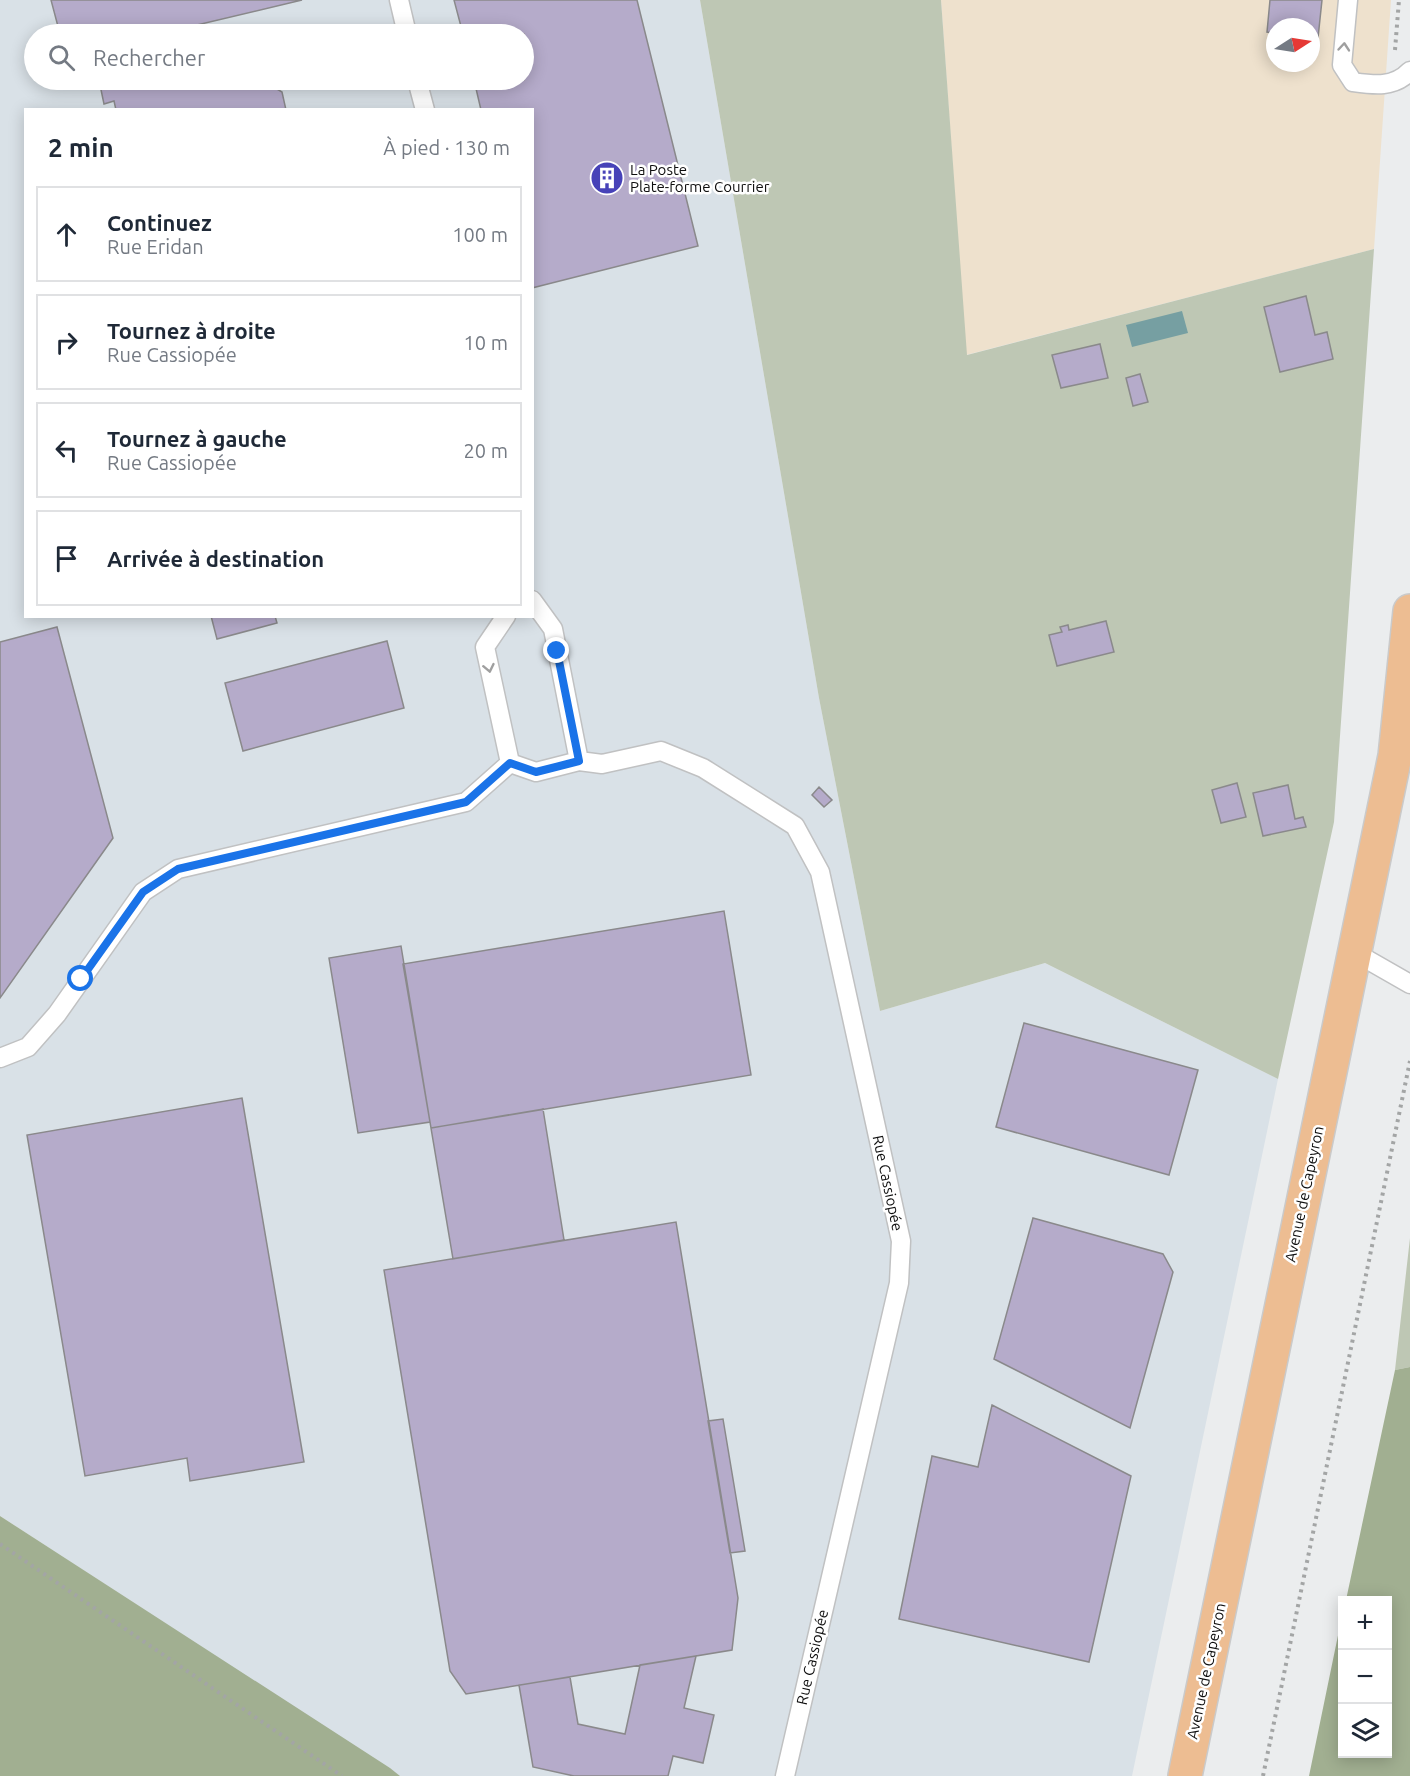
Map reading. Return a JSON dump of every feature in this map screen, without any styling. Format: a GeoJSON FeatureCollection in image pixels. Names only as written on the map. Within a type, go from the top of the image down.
{"type":"FeatureCollection","features":[{"type":"Feature","properties":{"kind":"main road","name":"Avenue de Capeyron"},"geometry":{"type":"LineString","coordinates":[[1185,1776],[1395,756],[1410,611]]}},
{"type":"Feature","properties":{"kind":"lane"},"geometry":{"type":"LineString","coordinates":[[399,0],[405,24]]}},
{"type":"Feature","properties":{"kind":"lane"},"geometry":{"type":"LineString","coordinates":[[1348,0],[1342,65],[1353,82],[1377,86],[1401,80],[1410,70]]}},
{"type":"Feature","properties":{"kind":"lane"},"geometry":{"type":"LineString","coordinates":[[419,90],[424,108]]}},
{"type":"Feature","properties":{"kind":"lane"},"geometry":{"type":"LineString","coordinates":[[534,603],[553,628],[579,761]]}},
{"type":"Feature","properties":{"kind":"lane"},"geometry":{"type":"LineString","coordinates":[[0,1058],[28,1047],[57,1014],[143,892],[178,869],[466,802],[510,763],[485,647],[505,618]]}},
{"type":"Feature","properties":{"kind":"lane","name":"Rue Cassiopée"},"geometry":{"type":"LineString","coordinates":[[510,763],[536,772],[579,761],[602,764],[661,751],[703,768],[795,826],[820,873],[902,1241],[899,1283],[785,1776]]}},
{"type":"Feature","properties":{"kind":"lane"},"geometry":{"type":"LineString","coordinates":[[1354,952],[1410,984]]}},
{"type":"Feature","properties":{"kind":"path"},"geometry":{"type":"LineString","coordinates":[[1392,82],[1399,0]]}},
{"type":"Feature","properties":{"kind":"path"},"geometry":{"type":"LineString","coordinates":[[1263,1776],[1410,1061]]}},
{"type":"Feature","properties":{"kind":"path"},"geometry":{"type":"LineString","coordinates":[[0,1544],[342,1776]]}},
{"type":"Feature","properties":{"kind":"shaded area"},"geometry":{"type":"Polygon","coordinates":[[[0,0],[700,0],[819,698],[880,1011],[1045,963],[1278,1079],[1132,1776],[400,1776],[0,1516],[0,0]]]}},
{"type":"Feature","properties":{"kind":"shaded area"},"geometry":{"type":"Polygon","coordinates":[[[941,0],[1391,0],[1374,249],[966,355],[941,0]]]}},
{"type":"Feature","properties":{"kind":"green space"},"geometry":{"type":"Polygon","coordinates":[[[700,0],[941,0],[967,355],[1374,249],[1334,822],[1278,1079],[1045,963],[880,1011],[819,698],[700,0]]]}},
{"type":"Feature","properties":{"kind":"green space"},"geometry":{"type":"Polygon","coordinates":[[[1410,1238],[1410,1367],[1395,1370],[1410,1238]]]}},
{"type":"Feature","properties":{"kind":"green space"},"geometry":{"type":"Polygon","coordinates":[[[1410,1367],[1410,1776],[1309,1776],[1338,1635],[1338,1758],[1392,1758],[1392,1596],[1347,1596],[1395,1370],[1410,1367]]]}},
{"type":"Feature","properties":{"kind":"green space"},"geometry":{"type":"Polygon","coordinates":[[[0,1516],[390,1768],[400,1776],[0,1776],[0,1516]]]}},
{"type":"Feature","properties":{"kind":"water"},"geometry":{"type":"Polygon","coordinates":[[[1182,311],[1188,333],[1132,347],[1126,325],[1182,311]]]}},
{"type":"Feature","properties":{"kind":"building"},"geometry":{"type":"Polygon","coordinates":[[[51,0],[302,0],[201,24],[57,24],[51,0]]]}},
{"type":"Feature","properties":{"kind":"building","name":"La Poste Plate-forme Courrier"},"geometry":{"type":"Polygon","coordinates":[[[454,0],[637,0],[698,246],[534,287],[534,108],[481,108],[476,90],[534,90],[534,24],[460,24],[454,0]]]}},
{"type":"Feature","properties":{"kind":"building"},"geometry":{"type":"Polygon","coordinates":[[[1270,0],[1322,0],[1320,19],[1268,18],[1270,0]]]}},
{"type":"Feature","properties":{"kind":"building"},"geometry":{"type":"Polygon","coordinates":[[[101,90],[279,90],[282,92],[286,108],[116,108],[114,101],[104,104],[101,90]]]}},
{"type":"Feature","properties":{"kind":"building"},"geometry":{"type":"Polygon","coordinates":[[[1306,296],[1315,335],[1327,332],[1333,359],[1280,372],[1264,307],[1306,296]]]}},
{"type":"Feature","properties":{"kind":"building"},"geometry":{"type":"Polygon","coordinates":[[[1100,344],[1108,378],[1061,388],[1052,355],[1100,344]]]}},
{"type":"Feature","properties":{"kind":"building"},"geometry":{"type":"Polygon","coordinates":[[[1140,374],[1148,402],[1133,406],[1126,378],[1140,374]]]}},
{"type":"Feature","properties":{"kind":"building"},"geometry":{"type":"Polygon","coordinates":[[[212,618],[276,618],[277,623],[217,639],[212,618]]]}},
{"type":"Feature","properties":{"kind":"building"},"geometry":{"type":"Polygon","coordinates":[[[1106,621],[1114,652],[1057,666],[1049,635],[1062,632],[1060,627],[1068,625],[1069,630],[1106,621]]]}},
{"type":"Feature","properties":{"kind":"building"},"geometry":{"type":"Polygon","coordinates":[[[57,627],[113,838],[0,998],[0,642],[57,627]]]}},
{"type":"Feature","properties":{"kind":"building"},"geometry":{"type":"Polygon","coordinates":[[[387,641],[404,708],[243,751],[225,683],[387,641]]]}},
{"type":"Feature","properties":{"kind":"building"},"geometry":{"type":"Polygon","coordinates":[[[1237,783],[1246,817],[1221,823],[1212,790],[1237,783]]]}},
{"type":"Feature","properties":{"kind":"building"},"geometry":{"type":"Polygon","coordinates":[[[1288,785],[1295,819],[1303,817],[1306,827],[1263,836],[1253,793],[1288,785]]]}},
{"type":"Feature","properties":{"kind":"building"},"geometry":{"type":"Polygon","coordinates":[[[819,787],[832,800],[824,807],[812,795],[819,787]]]}},
{"type":"Feature","properties":{"kind":"building"},"geometry":{"type":"Polygon","coordinates":[[[724,911],[751,1075],[431,1128],[403,964],[724,911]]]}},
{"type":"Feature","properties":{"kind":"building"},"geometry":{"type":"Polygon","coordinates":[[[401,946],[430,1122],[358,1133],[329,958],[401,946]]]}},
{"type":"Feature","properties":{"kind":"building"},"geometry":{"type":"Polygon","coordinates":[[[1024,1023],[1198,1070],[1169,1175],[996,1127],[1024,1023]]]}},
{"type":"Feature","properties":{"kind":"building"},"geometry":{"type":"Polygon","coordinates":[[[242,1098],[304,1462],[190,1481],[187,1458],[85,1476],[27,1135],[242,1098]]]}},
{"type":"Feature","properties":{"kind":"building"},"geometry":{"type":"Polygon","coordinates":[[[543,1109],[564,1240],[453,1259],[431,1128],[543,1109]]]}},
{"type":"Feature","properties":{"kind":"building"},"geometry":{"type":"Polygon","coordinates":[[[1033,1218],[1163,1254],[1173,1272],[1130,1428],[994,1359],[1033,1218]]]}},
{"type":"Feature","properties":{"kind":"building"},"geometry":{"type":"Polygon","coordinates":[[[676,1222],[738,1598],[732,1650],[466,1694],[450,1671],[384,1270],[676,1222]]]}},
{"type":"Feature","properties":{"kind":"building"},"geometry":{"type":"Polygon","coordinates":[[[992,1405],[1131,1476],[1089,1662],[899,1619],[932,1456],[978,1467],[992,1405]]]}},
{"type":"Feature","properties":{"kind":"building"},"geometry":{"type":"Polygon","coordinates":[[[723,1419],[745,1551],[730,1553],[708,1421],[723,1419]]]}},
{"type":"Feature","properties":{"kind":"building"},"geometry":{"type":"Polygon","coordinates":[[[696,1656],[684,1708],[714,1715],[703,1763],[673,1756],[668,1776],[574,1776],[533,1767],[519,1685],[570,1677],[578,1724],[625,1734],[640,1665],[696,1656]]]}},
{"type":"Feature","properties":{"kind":"place","name":"La Poste Plate-forme Courrier"},"geometry":{"type":"Point","coordinates":[607,178]}},
{"type":"Feature","properties":{"kind":"route"},"geometry":{"type":"LineString","coordinates":[[81,979],[143,892],[178,869],[466,802],[510,763],[536,772],[579,761],[557,651]]}}]}
